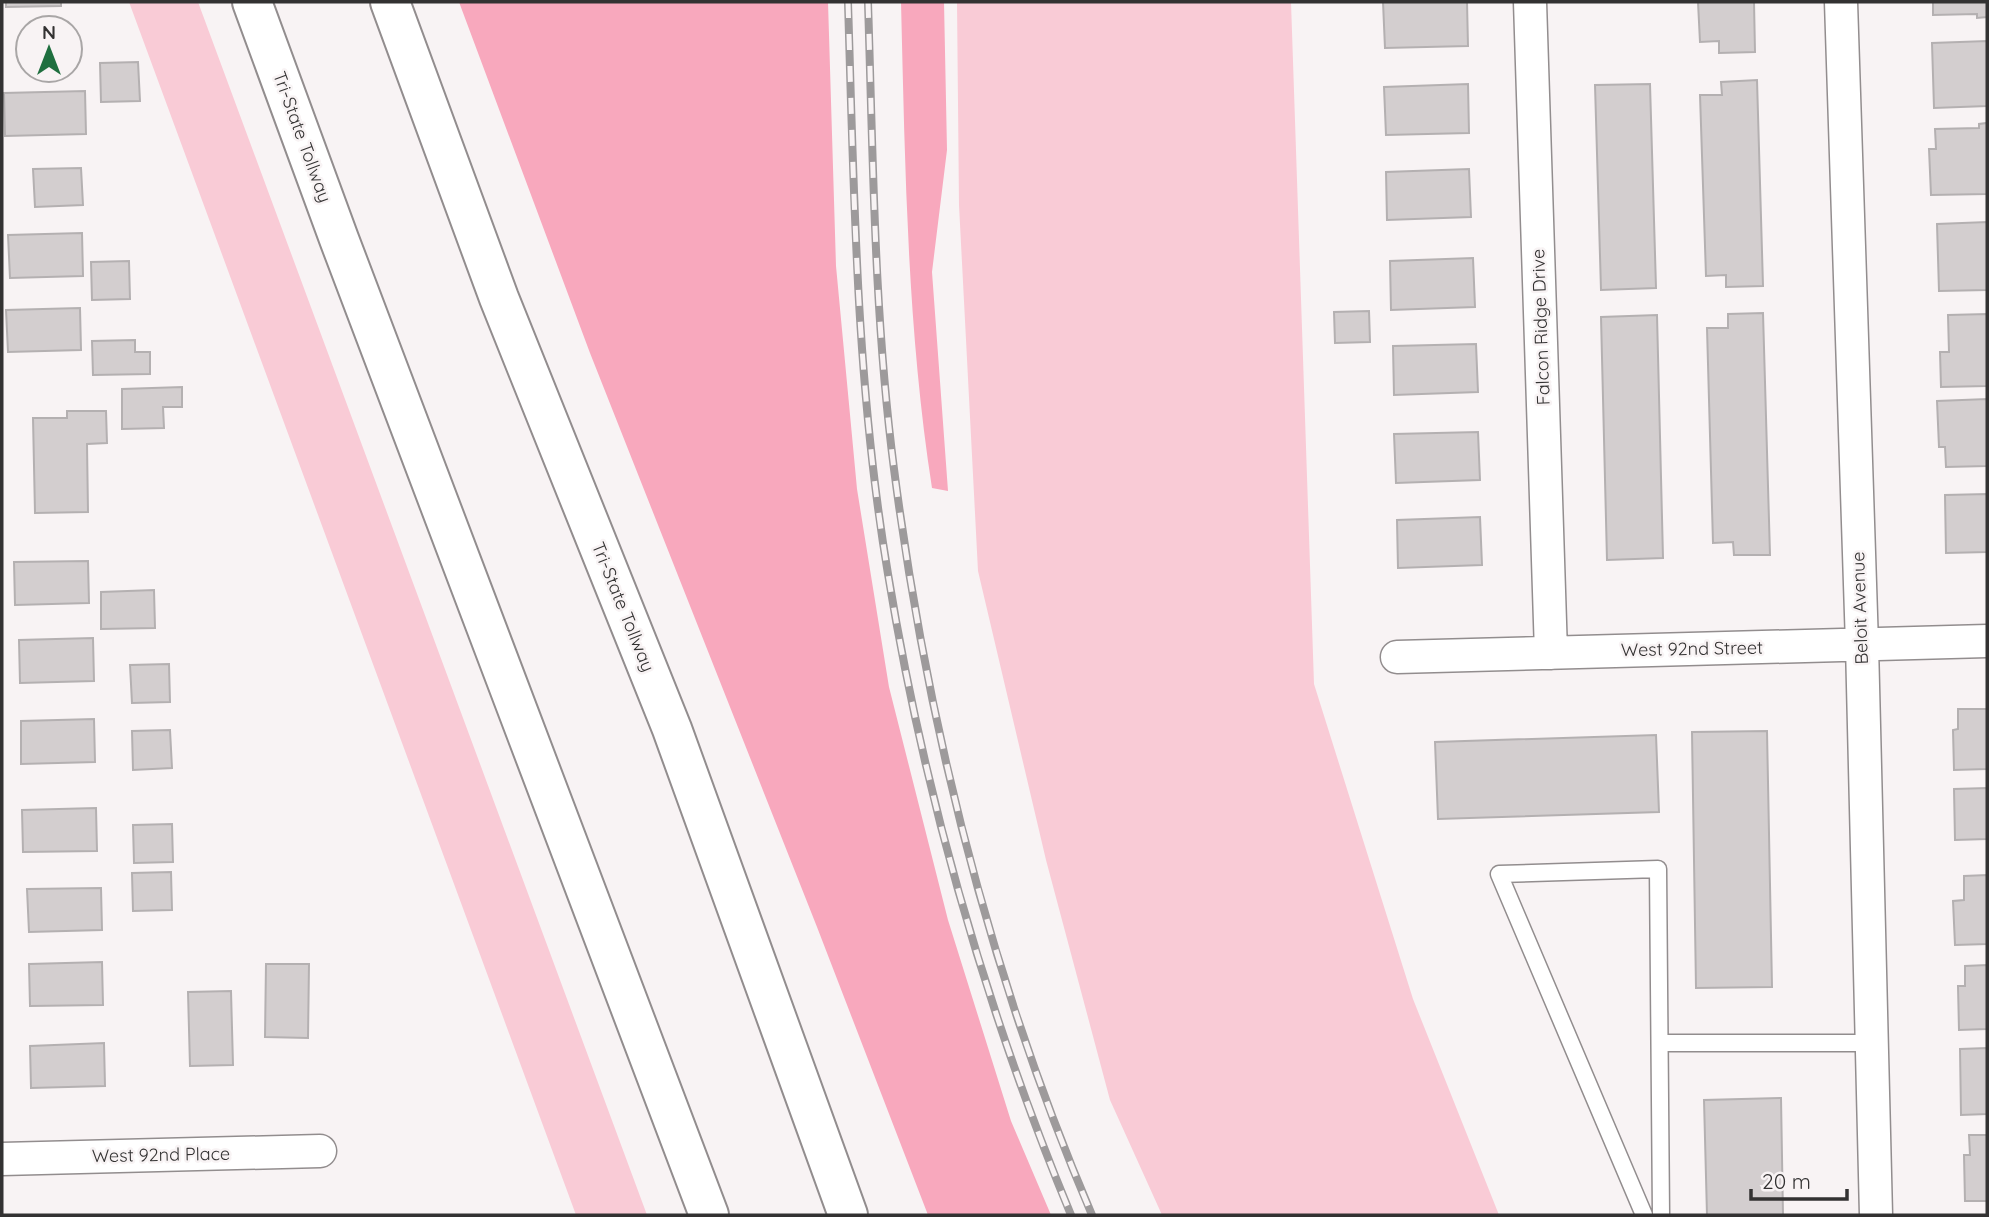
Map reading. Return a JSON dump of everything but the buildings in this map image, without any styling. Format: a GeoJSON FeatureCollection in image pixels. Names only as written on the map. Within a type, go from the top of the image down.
{"type":"FeatureCollection","features":[{"type":"Feature","properties":{"kind":"highway","name":"Tri-State Tollway"},"geometry":{"type":"LineString","coordinates":[[252,2],[709,1215]]}},
{"type":"Feature","properties":{"kind":"highway","name":"Tri-State Tollway"},"geometry":{"type":"LineString","coordinates":[[390,2],[499,298],[672,729],[848,1215]]}},
{"type":"Feature","properties":{"kind":"highway"},"geometry":{"type":"LineString","coordinates":[[672,729],[870,1215]]}},
{"type":"Feature","properties":{"kind":"street","name":"Falcon Ridge Drive"},"geometry":{"type":"LineString","coordinates":[[1530,2],[1551,653]]}},
{"type":"Feature","properties":{"kind":"street","name":"Beloit Avenue"},"geometry":{"type":"LineString","coordinates":[[1841,2],[1862,645],[1876,1215]]}},
{"type":"Feature","properties":{"kind":"street","name":"West 92nd Street"},"geometry":{"type":"LineString","coordinates":[[1397,657],[1987,642]]}},
{"type":"Feature","properties":{"kind":"street","name":"West 92nd Place"},"geometry":{"type":"LineString","coordinates":[[2,1159],[320,1151]]}},
{"type":"Feature","properties":{"kind":"lane"},"geometry":{"type":"LineString","coordinates":[[1644,1215],[1499,874],[1658,869],[1661,1215]]}},
{"type":"Feature","properties":{"kind":"lane"},"geometry":{"type":"LineString","coordinates":[[1660,1043],[1871,1043]]}},
{"type":"Feature","properties":{"kind":"shaded area"},"geometry":{"type":"Polygon","coordinates":[[[129,2],[198,2],[647,1215],[576,1215],[129,2]]]}},
{"type":"Feature","properties":{"kind":"shaded area"},"geometry":{"type":"Polygon","coordinates":[[[459,2],[828,2],[836,266],[857,489],[889,687],[948,920],[1011,1121],[1051,1215],[928,1215],[590,353],[459,2]]]}},
{"type":"Feature","properties":{"kind":"shaded area"},"geometry":{"type":"Polygon","coordinates":[[[901,2],[944,2],[947,150],[932,272],[948,491],[932,488],[917,367],[909,245],[901,2]]]}},
{"type":"Feature","properties":{"kind":"shaded area"},"geometry":{"type":"Polygon","coordinates":[[[957,2],[1291,2],[1314,684],[1413,999],[1499,1215],[1162,1215],[1110,1100],[1046,860],[978,571],[959,205],[957,2]]]}},
{"type":"Feature","properties":{"kind":"railway"},"geometry":{"type":"LineString","coordinates":[[848,2],[858,289],[869,432],[877,503],[903,656],[939,819],[985,980],[1040,1138],[1071,1215]]}},
{"type":"Feature","properties":{"kind":"railway"},"geometry":{"type":"LineString","coordinates":[[868,2],[875,236],[887,411],[908,565],[925,660],[945,755],[994,942],[1023,1035],[1092,1215]]}}]}
